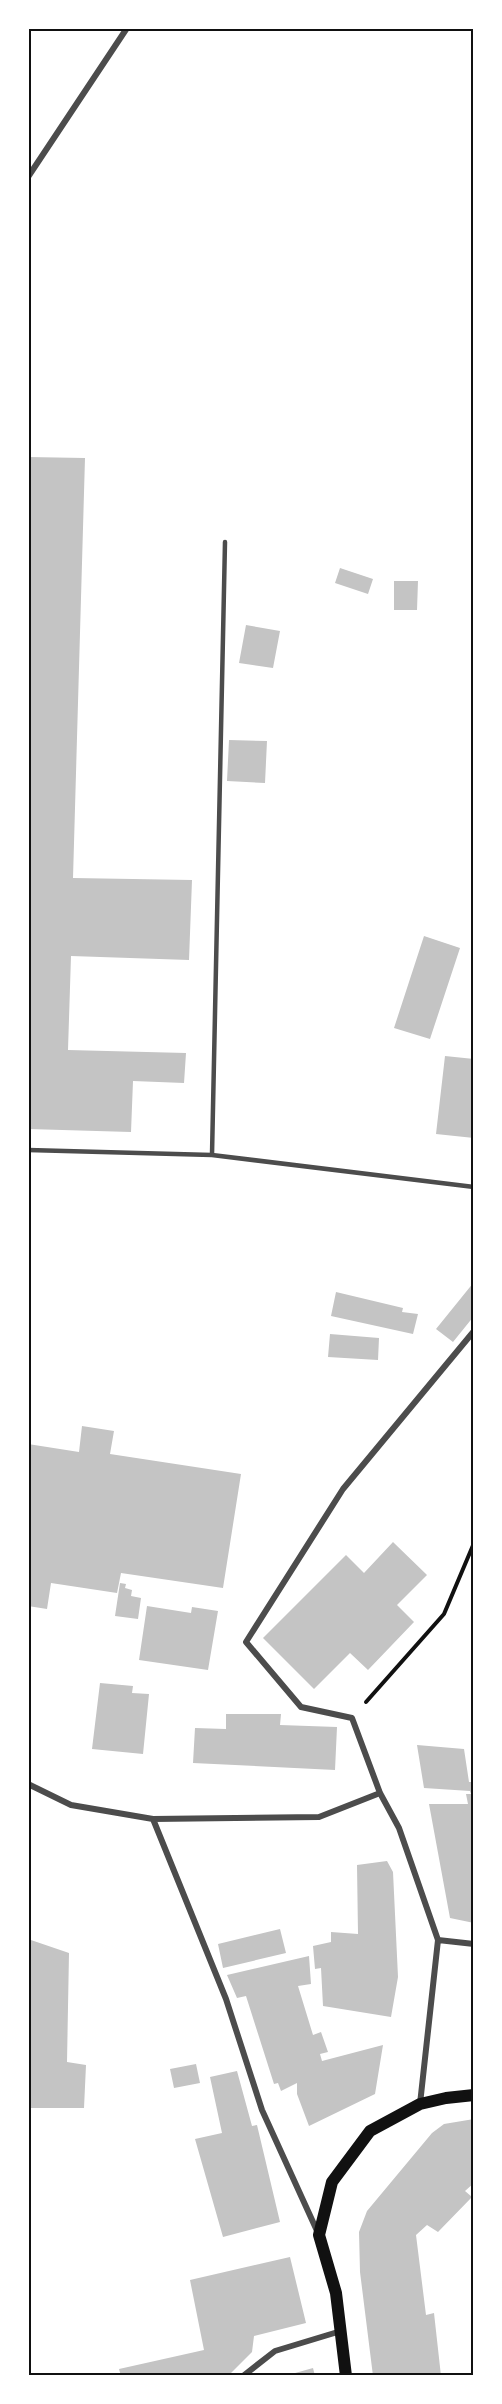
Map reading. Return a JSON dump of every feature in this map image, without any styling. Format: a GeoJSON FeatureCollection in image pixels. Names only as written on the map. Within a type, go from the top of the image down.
{"type":"FeatureCollection","features":[{"type":"Feature","properties":{"kind":"main road"},"geometry":{"type":"LineString","coordinates":[[346,2376],[336,2293],[319,2235],[332,2182],[370,2131],[420,2104],[474,2095]]}},
{"type":"Feature","properties":{"kind":"street"},"geometry":{"type":"LineString","coordinates":[[28,177],[127,28]]}},
{"type":"Feature","properties":{"kind":"street"},"geometry":{"type":"LineString","coordinates":[[420,2104],[438,1940],[399,1828],[380,1793],[352,1718],[301,1707],[246,1642],[343,1489],[474,1331]]}},
{"type":"Feature","properties":{"kind":"street"},"geometry":{"type":"LineString","coordinates":[[28,1784],[71,1805],[153,1819],[319,1817],[380,1793]]}},
{"type":"Feature","properties":{"kind":"street"},"geometry":{"type":"LineString","coordinates":[[153,1819],[226,1999],[262,2110],[319,2235]]}},
{"type":"Feature","properties":{"kind":"street"},"geometry":{"type":"LineString","coordinates":[[438,1940],[474,1944]]}},
{"type":"Feature","properties":{"kind":"street"},"geometry":{"type":"LineString","coordinates":[[243,2376],[275,2351],[342,2331]]}},
{"type":"Feature","properties":{"kind":"lane"},"geometry":{"type":"LineString","coordinates":[[212,1155],[225,542]]}},
{"type":"Feature","properties":{"kind":"lane"},"geometry":{"type":"LineString","coordinates":[[28,1150],[212,1155],[474,1187]]}},
{"type":"Feature","properties":{"kind":"path"},"geometry":{"type":"LineString","coordinates":[[352,1718],[444,1614],[474,1543]]}},
{"type":"Feature","properties":{"kind":"building"},"geometry":{"type":"Polygon","coordinates":[[[28,457],[85,458],[73,878],[192,880],[189,960],[71,956],[68,1050],[186,1053],[184,1083],[133,1081],[131,1132],[28,1129],[28,457]]]}},
{"type":"Feature","properties":{"kind":"building"},"geometry":{"type":"Polygon","coordinates":[[[340,568],[373,579],[368,594],[335,583],[340,568]]]}},
{"type":"Feature","properties":{"kind":"building"},"geometry":{"type":"Polygon","coordinates":[[[394,581],[418,581],[417,610],[394,610],[394,581]]]}},
{"type":"Feature","properties":{"kind":"building"},"geometry":{"type":"Polygon","coordinates":[[[246,625],[280,631],[273,668],[239,663],[246,625]]]}},
{"type":"Feature","properties":{"kind":"building"},"geometry":{"type":"Polygon","coordinates":[[[229,740],[267,741],[265,783],[227,781],[229,740]]]}},
{"type":"Feature","properties":{"kind":"building"},"geometry":{"type":"Polygon","coordinates":[[[424,936],[460,948],[430,1039],[394,1028],[424,936]]]}},
{"type":"Feature","properties":{"kind":"building"},"geometry":{"type":"Polygon","coordinates":[[[445,1056],[474,1059],[474,1138],[436,1134],[445,1056]]]}},
{"type":"Feature","properties":{"kind":"building"},"geometry":{"type":"Polygon","coordinates":[[[474,1282],[474,1316],[453,1342],[436,1329],[474,1282]]]}},
{"type":"Feature","properties":{"kind":"building"},"geometry":{"type":"Polygon","coordinates":[[[336,1292],[403,1308],[402,1312],[418,1314],[413,1334],[331,1316],[336,1292]]]}},
{"type":"Feature","properties":{"kind":"building"},"geometry":{"type":"Polygon","coordinates":[[[330,1334],[379,1338],[378,1360],[328,1357],[330,1334]]]}},
{"type":"Feature","properties":{"kind":"building"},"geometry":{"type":"Polygon","coordinates":[[[82,1426],[114,1431],[110,1454],[241,1474],[223,1588],[121,1573],[117,1593],[51,1583],[47,1609],[28,1606],[28,1444],[79,1452],[82,1426]]]}},
{"type":"Feature","properties":{"kind":"building"},"geometry":{"type":"Polygon","coordinates":[[[393,1542],[427,1575],[397,1605],[414,1622],[368,1670],[350,1653],[314,1689],[263,1638],[346,1555],[364,1573],[393,1542]]]}},
{"type":"Feature","properties":{"kind":"building"},"geometry":{"type":"Polygon","coordinates":[[[120,1583],[126,1584],[125,1588],[132,1590],[131,1596],[141,1598],[138,1619],[115,1616],[120,1583]]]}},
{"type":"Feature","properties":{"kind":"building"},"geometry":{"type":"Polygon","coordinates":[[[147,1606],[191,1613],[192,1607],[218,1611],[208,1670],[139,1660],[147,1606]]]}},
{"type":"Feature","properties":{"kind":"building"},"geometry":{"type":"Polygon","coordinates":[[[100,1683],[133,1686],[132,1693],[149,1694],[143,1754],[92,1749],[100,1683]]]}},
{"type":"Feature","properties":{"kind":"building"},"geometry":{"type":"Polygon","coordinates":[[[226,1714],[281,1714],[280,1725],[337,1727],[335,1770],[193,1763],[195,1728],[226,1729],[226,1714]]]}},
{"type":"Feature","properties":{"kind":"building"},"geometry":{"type":"Polygon","coordinates":[[[417,1745],[464,1749],[469,1782],[474,1782],[474,1923],[450,1918],[429,1804],[468,1804],[466,1794],[471,1794],[470,1791],[424,1788],[417,1745]]]}},
{"type":"Feature","properties":{"kind":"building"},"geometry":{"type":"Polygon","coordinates":[[[387,1861],[393,1872],[398,1977],[391,2017],[323,2006],[321,1968],[315,1969],[313,1946],[331,1942],[331,1932],[358,1934],[357,1865],[387,1861]]]}},
{"type":"Feature","properties":{"kind":"building"},"geometry":{"type":"Polygon","coordinates":[[[280,1929],[286,1953],[223,1968],[218,1944],[280,1929]]]}},
{"type":"Feature","properties":{"kind":"building"},"geometry":{"type":"Polygon","coordinates":[[[28,1939],[69,1953],[67,2062],[86,2065],[84,2108],[28,2108],[28,1939]]]}},
{"type":"Feature","properties":{"kind":"building"},"geometry":{"type":"Polygon","coordinates":[[[309,1956],[311,1984],[298,1986],[313,2035],[321,2032],[328,2052],[320,2054],[322,2061],[383,2045],[375,2094],[309,2126],[297,2094],[297,2083],[281,2091],[278,2083],[274,2084],[246,1996],[237,1998],[227,1975],[309,1956]]]}},
{"type":"Feature","properties":{"kind":"building"},"geometry":{"type":"Polygon","coordinates":[[[196,2064],[200,2083],[174,2088],[170,2069],[196,2064]]]}},
{"type":"Feature","properties":{"kind":"building"},"geometry":{"type":"Polygon","coordinates":[[[237,2071],[252,2126],[257,2125],[280,2222],[223,2237],[195,2139],[222,2133],[210,2077],[237,2071]]]}},
{"type":"Feature","properties":{"kind":"building"},"geometry":{"type":"Polygon","coordinates":[[[474,2119],[474,2183],[465,2191],[472,2197],[438,2232],[427,2225],[416,2235],[426,2315],[434,2313],[441,2376],[373,2376],[360,2272],[359,2232],[367,2211],[432,2133],[444,2124],[474,2119]]]}},
{"type":"Feature","properties":{"kind":"building"},"geometry":{"type":"Polygon","coordinates":[[[290,2257],[306,2323],[254,2336],[252,2352],[228,2376],[121,2376],[119,2369],[204,2350],[190,2280],[290,2257]]]}},
{"type":"Feature","properties":{"kind":"building"},"geometry":{"type":"Polygon","coordinates":[[[313,2368],[315,2376],[288,2376],[288,2375],[313,2368]]]}}]}
